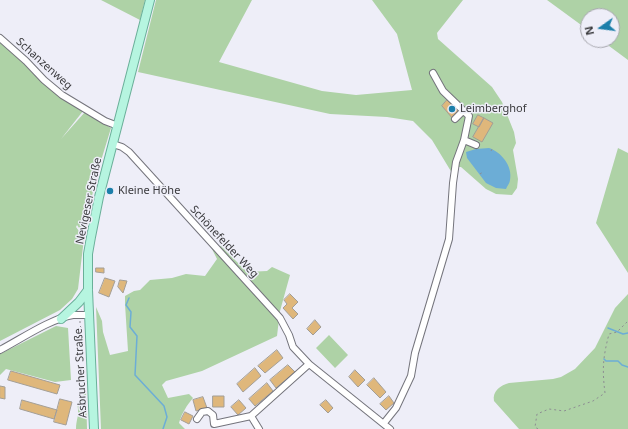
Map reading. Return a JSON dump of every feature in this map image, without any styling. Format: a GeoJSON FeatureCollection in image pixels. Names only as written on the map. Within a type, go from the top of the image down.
{"type":"FeatureCollection","features":[{"type":"Feature","properties":{"kind":"main road","name":"Nevigeser Straße"},"geometry":{"type":"LineString","coordinates":[[89,315],[88,254],[90,236],[150,0]]}},
{"type":"Feature","properties":{"kind":"main road"},"geometry":{"type":"LineString","coordinates":[[61,318],[79,302],[88,290]]}},
{"type":"Feature","properties":{"kind":"main road","name":"Asbrucher Straße"},"geometry":{"type":"LineString","coordinates":[[89,315],[94,429]]}},
{"type":"Feature","properties":{"kind":"street","name":"Schanzenweg"},"geometry":{"type":"LineString","coordinates":[[0,38],[62,95],[105,121],[118,126]]}},
{"type":"Feature","properties":{"kind":"street"},"geometry":{"type":"LineString","coordinates":[[384,423],[396,408],[412,376],[415,353],[449,239],[456,162],[464,140],[469,116],[443,91],[433,73]]}},
{"type":"Feature","properties":{"kind":"street"},"geometry":{"type":"LineString","coordinates":[[463,111],[457,120],[466,127]]}},
{"type":"Feature","properties":{"kind":"street"},"geometry":{"type":"LineString","coordinates":[[464,140],[476,145]]}},
{"type":"Feature","properties":{"kind":"street","name":"Schönefelder Weg"},"geometry":{"type":"LineString","coordinates":[[113,144],[122,147],[129,152],[280,318],[293,346],[309,364],[390,429]]}},
{"type":"Feature","properties":{"kind":"street"},"geometry":{"type":"LineString","coordinates":[[0,350],[61,318],[73,315],[89,315]]}},
{"type":"Feature","properties":{"kind":"street"},"geometry":{"type":"LineString","coordinates":[[197,419],[202,412],[208,411],[213,415],[214,424],[252,416],[309,364]]}},
{"type":"Feature","properties":{"kind":"street"},"geometry":{"type":"LineString","coordinates":[[252,416],[259,429]]}},
{"type":"Feature","properties":{"kind":"path"},"geometry":{"type":"LineString","coordinates":[[538,429],[535,426],[537,414],[549,409],[564,411],[593,401],[605,393],[602,374],[604,355],[609,334],[617,332],[628,321]]}},
{"type":"Feature","properties":{"kind":"green space"},"geometry":{"type":"Polygon","coordinates":[[[101,0],[145,0],[140,20],[101,0]]]}},
{"type":"Feature","properties":{"kind":"green space"},"geometry":{"type":"Polygon","coordinates":[[[156,0],[252,0],[219,62],[322,91],[356,95],[412,90],[397,34],[372,0],[463,0],[437,33],[438,39],[492,87],[502,102],[514,132],[516,143],[513,150],[518,179],[517,188],[512,195],[496,194],[486,189],[461,167],[458,167],[452,173],[432,140],[413,121],[387,117],[330,114],[138,72],[156,0]]]}},
{"type":"Feature","properties":{"kind":"green space"},"geometry":{"type":"Polygon","coordinates":[[[547,0],[628,0],[628,60],[612,48],[620,48],[620,8],[580,8],[580,24],[547,0]]]}},
{"type":"Feature","properties":{"kind":"green space"},"geometry":{"type":"Polygon","coordinates":[[[0,40],[49,88],[83,111],[61,139],[85,112],[111,128],[96,177],[84,235],[77,225],[76,227],[84,238],[78,289],[72,299],[60,310],[0,341],[0,40]]]}},
{"type":"Feature","properties":{"kind":"green space"},"geometry":{"type":"Polygon","coordinates":[[[618,148],[628,153],[628,273],[596,223],[618,148]]]}},
{"type":"Feature","properties":{"kind":"green space"},"geometry":{"type":"Polygon","coordinates":[[[221,246],[247,272],[267,271],[272,267],[290,275],[280,311],[277,336],[202,371],[166,381],[162,385],[168,398],[189,394],[193,398],[185,409],[179,423],[185,429],[101,429],[96,307],[102,321],[103,332],[110,355],[128,351],[125,296],[134,291],[140,290],[150,280],[172,278],[186,274],[205,276],[217,259],[211,247],[221,246]]]}},
{"type":"Feature","properties":{"kind":"green space"},"geometry":{"type":"Polygon","coordinates":[[[628,294],[628,429],[519,429],[494,401],[494,394],[496,391],[503,385],[509,383],[553,379],[561,377],[575,369],[595,348],[615,308],[628,294]]]}},
{"type":"Feature","properties":{"kind":"green space"},"geometry":{"type":"Polygon","coordinates":[[[56,326],[68,328],[71,380],[55,382],[6,369],[0,375],[0,354],[56,326]]]}},
{"type":"Feature","properties":{"kind":"green space"},"geometry":{"type":"Polygon","coordinates":[[[329,335],[348,355],[335,368],[316,348],[329,335]]]}},
{"type":"Feature","properties":{"kind":"green space"},"geometry":{"type":"Polygon","coordinates":[[[86,391],[87,429],[76,429],[78,414],[77,404],[86,391]]]}},
{"type":"Feature","properties":{"kind":"water"},"geometry":{"type":"Polygon","coordinates":[[[489,148],[502,156],[508,165],[510,170],[510,181],[506,189],[496,188],[486,183],[467,158],[466,152],[476,149],[489,148]]]}},
{"type":"Feature","properties":{"kind":"building","name":"Leimberghof"},"geometry":{"type":"Polygon","coordinates":[[[448,99],[461,111],[453,119],[442,106],[448,99]]]}},
{"type":"Feature","properties":{"kind":"building"},"geometry":{"type":"Polygon","coordinates":[[[478,115],[484,118],[479,127],[473,124],[478,115]]]}},
{"type":"Feature","properties":{"kind":"building"},"geometry":{"type":"Polygon","coordinates":[[[484,118],[493,123],[482,142],[473,137],[484,118]]]}},
{"type":"Feature","properties":{"kind":"building"},"geometry":{"type":"Polygon","coordinates":[[[96,268],[104,268],[104,273],[96,272],[96,268]]]}},
{"type":"Feature","properties":{"kind":"building"},"geometry":{"type":"Polygon","coordinates":[[[105,278],[115,281],[109,297],[99,293],[105,278]]]}},
{"type":"Feature","properties":{"kind":"building"},"geometry":{"type":"Polygon","coordinates":[[[120,280],[127,281],[123,293],[118,287],[120,280]]]}},
{"type":"Feature","properties":{"kind":"building"},"geometry":{"type":"Polygon","coordinates":[[[290,294],[298,302],[292,308],[298,314],[293,319],[283,308],[287,304],[284,300],[290,294]]]}},
{"type":"Feature","properties":{"kind":"building"},"geometry":{"type":"Polygon","coordinates":[[[315,320],[321,327],[313,335],[307,329],[315,320]]]}},
{"type":"Feature","properties":{"kind":"building"},"geometry":{"type":"Polygon","coordinates":[[[277,350],[283,358],[265,373],[258,366],[277,350]]]}},
{"type":"Feature","properties":{"kind":"building"},"geometry":{"type":"Polygon","coordinates":[[[288,365],[295,372],[276,388],[270,380],[288,365]]]}},
{"type":"Feature","properties":{"kind":"building"},"geometry":{"type":"Polygon","coordinates":[[[255,368],[261,376],[243,392],[237,384],[255,368]]]}},
{"type":"Feature","properties":{"kind":"building"},"geometry":{"type":"Polygon","coordinates":[[[355,370],[365,380],[358,387],[349,377],[355,370]]]}},
{"type":"Feature","properties":{"kind":"building"},"geometry":{"type":"Polygon","coordinates":[[[11,371],[60,385],[57,394],[8,380],[11,371]]]}},
{"type":"Feature","properties":{"kind":"building"},"geometry":{"type":"Polygon","coordinates":[[[374,378],[386,392],[380,398],[367,385],[374,378]]]}},
{"type":"Feature","properties":{"kind":"building"},"geometry":{"type":"Polygon","coordinates":[[[267,383],[273,391],[255,406],[249,399],[267,383]]]}},
{"type":"Feature","properties":{"kind":"building"},"geometry":{"type":"Polygon","coordinates":[[[0,386],[5,387],[5,399],[0,398],[0,386]]]}},
{"type":"Feature","properties":{"kind":"building"},"geometry":{"type":"Polygon","coordinates":[[[213,396],[224,396],[224,407],[213,407],[213,396]]]}},
{"type":"Feature","properties":{"kind":"building"},"geometry":{"type":"Polygon","coordinates":[[[389,396],[394,403],[386,410],[380,404],[389,396]]]}},
{"type":"Feature","properties":{"kind":"building"},"geometry":{"type":"Polygon","coordinates":[[[203,397],[207,408],[196,411],[193,400],[203,397]]]}},
{"type":"Feature","properties":{"kind":"building"},"geometry":{"type":"Polygon","coordinates":[[[60,399],[72,402],[66,425],[54,422],[60,399]]]}},
{"type":"Feature","properties":{"kind":"building"},"geometry":{"type":"Polygon","coordinates":[[[22,400],[57,410],[54,419],[20,409],[22,400]]]}},
{"type":"Feature","properties":{"kind":"building"},"geometry":{"type":"Polygon","coordinates":[[[239,400],[246,408],[238,415],[231,407],[239,400]]]}},
{"type":"Feature","properties":{"kind":"building"},"geometry":{"type":"Polygon","coordinates":[[[326,400],[333,408],[328,413],[320,405],[326,400]]]}},
{"type":"Feature","properties":{"kind":"building"},"geometry":{"type":"Polygon","coordinates":[[[185,412],[193,416],[189,424],[181,420],[185,412]]]}},
{"type":"Feature","properties":{"kind":"waterway"},"geometry":{"type":"LineString","coordinates":[[129,298],[126,305],[131,312],[130,327],[137,336],[135,375],[164,406],[167,417],[163,429]]}},
{"type":"Feature","properties":{"kind":"waterway"},"geometry":{"type":"LineString","coordinates":[[608,328],[623,334],[628,333]]}},
{"type":"Feature","properties":{"kind":"waterway"},"geometry":{"type":"LineString","coordinates":[[604,359],[606,361],[618,361],[622,365],[628,367]]}},
{"type":"Feature","properties":{"kind":"place","name":"Leimberghof"},"geometry":{"type":"Point","coordinates":[452,109]}},
{"type":"Feature","properties":{"kind":"place","name":"Kleine Höhe"},"geometry":{"type":"Point","coordinates":[110,191]}}]}
